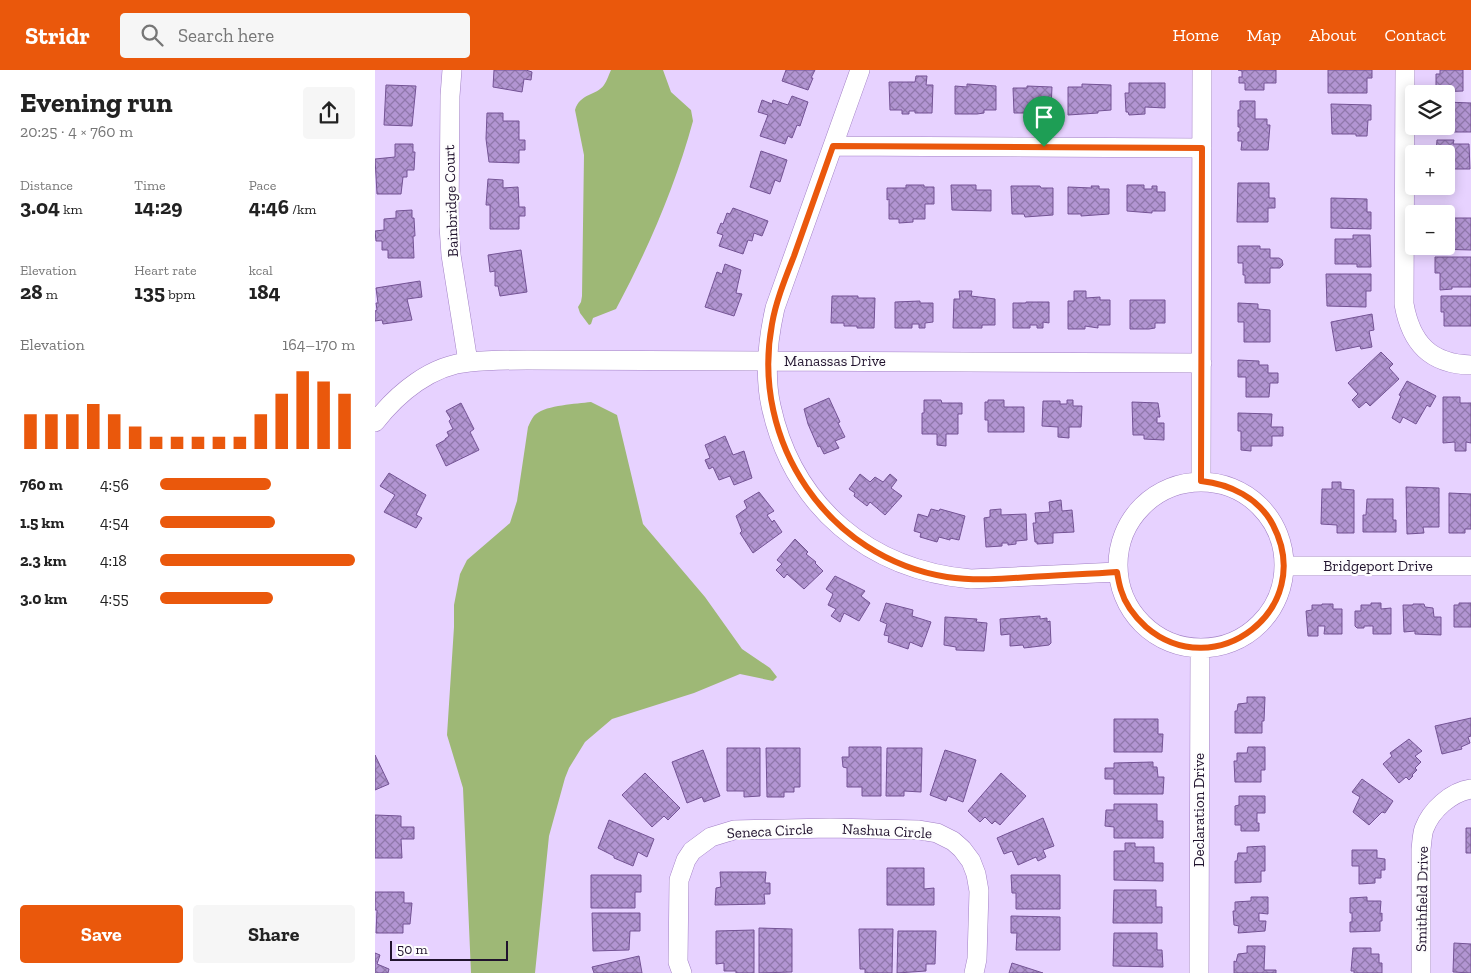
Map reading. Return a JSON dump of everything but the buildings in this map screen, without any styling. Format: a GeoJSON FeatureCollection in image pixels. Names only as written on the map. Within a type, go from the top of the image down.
{"type":"FeatureCollection","features":[{"type":"Feature","properties":{"kind":"street","name":"Bainbridge Court"},"geometry":{"type":"LineString","coordinates":[[452,70],[449,226],[451,254],[468,362]]}},
{"type":"Feature","properties":{"kind":"street"},"geometry":{"type":"LineString","coordinates":[[860,70],[775,308],[771,326],[768,360],[771,405],[779,436],[795,471],[818,505],[847,532],[886,557],[911,567],[948,577],[971,579],[1117,572]]}},
{"type":"Feature","properties":{"kind":"street"},"geometry":{"type":"LineString","coordinates":[[1201,481],[1203,70]]}},
{"type":"Feature","properties":{"kind":"street"},"geometry":{"type":"LineString","coordinates":[[1405,70],[1404,304],[1407,320],[1413,336],[1422,348],[1436,357],[1453,364],[1471,365]]}},
{"type":"Feature","properties":{"kind":"street"},"geometry":{"type":"LineString","coordinates":[[833,146],[1202,148]]}},
{"type":"Feature","properties":{"kind":"street","name":"Manassas Drive"},"geometry":{"type":"LineString","coordinates":[[375,422],[388,406],[410,386],[451,366],[468,362],[527,360],[768,360],[1202,363]]}},
{"type":"Feature","properties":{"kind":"street"},"geometry":{"type":"LineString","coordinates":[[1201,481],[1233,488],[1260,507],[1278,535],[1285,566],[1280,592],[1262,621],[1236,640],[1218,646],[1200,648],[1168,641],[1153,633],[1128,606],[1121,591],[1117,572],[1120,544],[1128,525],[1137,511],[1152,498],[1167,489],[1184,483],[1201,481]]}},
{"type":"Feature","properties":{"kind":"street","name":"Bridgeport Drive"},"geometry":{"type":"LineString","coordinates":[[1285,566],[1471,566]]}},
{"type":"Feature","properties":{"kind":"street","name":"Declaration Drive"},"geometry":{"type":"LineString","coordinates":[[1199,973],[1200,648]]}},
{"type":"Feature","properties":{"kind":"street","name":"Smithfield Drive"},"geometry":{"type":"LineString","coordinates":[[1421,973],[1421,849],[1424,830],[1431,815],[1451,796],[1471,790]]}},
{"type":"Feature","properties":{"kind":"street","name":"Seneca Circle"},"geometry":{"type":"LineString","coordinates":[[682,973],[678,962],[678,890],[681,870],[692,851],[711,837],[734,830],[829,828]]}},
{"type":"Feature","properties":{"kind":"street","name":"Nashua Circle"},"geometry":{"type":"LineString","coordinates":[[829,828],[928,831],[953,841],[962,849],[971,862],[976,874],[979,891],[977,959],[974,973]]}},
{"type":"Feature","properties":{"kind":"shaded area"},"geometry":{"type":"Polygon","coordinates":[[[611,70],[663,70],[671,92],[691,110],[693,121],[669,194],[650,241],[628,286],[616,309],[593,318],[589,325],[578,307],[582,296],[584,155],[575,110],[581,100],[601,89],[611,70]]]}},
{"type":"Feature","properties":{"kind":"shaded area"},"geometry":{"type":"Polygon","coordinates":[[[591,402],[617,415],[643,524],[705,597],[742,649],[770,668],[777,677],[773,681],[740,674],[694,693],[612,719],[585,742],[565,778],[549,836],[535,973],[471,973],[463,788],[447,735],[454,605],[460,574],[467,560],[510,523],[517,501],[528,427],[533,417],[541,411],[554,407],[591,402]]]}},
{"type":"Feature","properties":{"kind":"route"},"geometry":{"type":"LineString","coordinates":[[833,146],[1044,147],[1202,148],[1201,481],[1233,488],[1260,507],[1278,535],[1285,566],[1280,592],[1273,606],[1262,621],[1236,640],[1218,646],[1200,648],[1168,641],[1153,633],[1128,606],[1121,591],[1117,572],[971,579],[928,573],[886,557],[847,532],[818,505],[795,471],[779,436],[769,391],[768,350],[771,326],[775,308],[833,146]]}}]}
